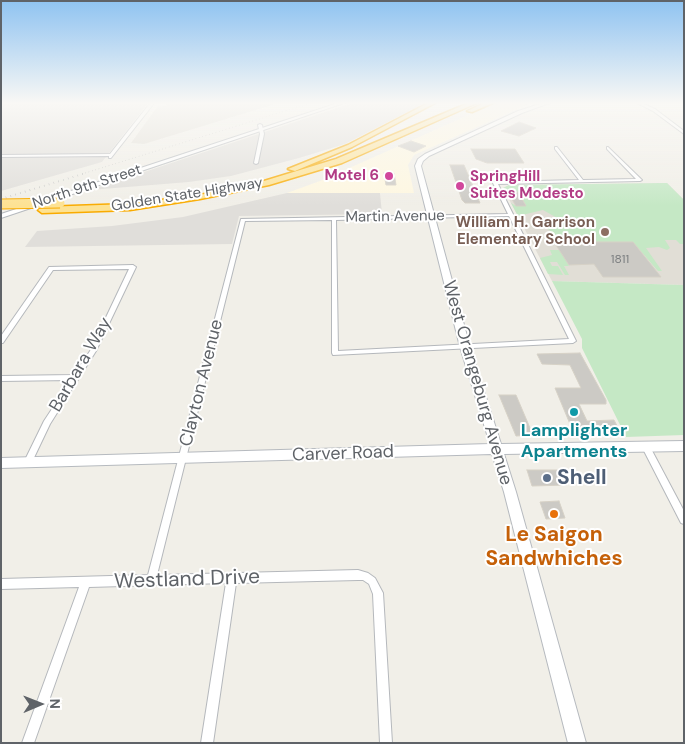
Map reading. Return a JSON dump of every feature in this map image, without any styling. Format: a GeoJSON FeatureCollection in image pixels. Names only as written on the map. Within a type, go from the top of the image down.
{"type":"FeatureCollection","features":[{"type":"Feature","properties":{"kind":"highway"},"geometry":{"type":"LineString","coordinates":[[288,171],[350,146],[368,137]]}},
{"type":"Feature","properties":{"kind":"highway","name":"Golden State Highway"},"geometry":{"type":"LineString","coordinates":[[1,204],[120,200],[183,192],[288,171],[342,153],[378,137]]}},
{"type":"Feature","properties":{"kind":"highway","name":"Golden State Highway"},"geometry":{"type":"LineString","coordinates":[[1,210],[106,209],[185,199],[245,188],[323,167],[394,137]]}},
{"type":"Feature","properties":{"kind":"highway"},"geometry":{"type":"LineString","coordinates":[[323,167],[406,137]]}},
{"type":"Feature","properties":{"kind":"street"},"geometry":{"type":"LineString","coordinates":[[1,156],[111,157],[126,137]]}},
{"type":"Feature","properties":{"kind":"street","name":"North 9th Street"},"geometry":{"type":"LineString","coordinates":[[1,210],[232,137]]}},
{"type":"Feature","properties":{"kind":"street","name":"North 9th Street"},"geometry":{"type":"LineString","coordinates":[[1,216],[234,137]]}},
{"type":"Feature","properties":{"kind":"street"},"geometry":{"type":"LineString","coordinates":[[256,163],[259,137]]}},
{"type":"Feature","properties":{"kind":"street","name":"West Orangeburg Avenue"},"geometry":{"type":"LineString","coordinates":[[468,137],[420,160],[418,166],[465,347],[510,492],[577,743]]}},
{"type":"Feature","properties":{"kind":"street"},"geometry":{"type":"LineString","coordinates":[[556,148],[582,181]]}},
{"type":"Feature","properties":{"kind":"street"},"geometry":{"type":"LineString","coordinates":[[334,218],[334,353],[572,341],[495,182],[640,180],[608,148]]}},
{"type":"Feature","properties":{"kind":"street","name":"Martin Avenue"},"geometry":{"type":"LineString","coordinates":[[279,219],[511,215]]}},
{"type":"Feature","properties":{"kind":"street","name":"Clayton Avenue"},"geometry":{"type":"LineString","coordinates":[[151,581],[243,220],[279,219]]}},
{"type":"Feature","properties":{"kind":"street","name":"Barbara Way"},"geometry":{"type":"LineString","coordinates":[[1,341],[51,268],[133,267],[93,351],[47,424],[28,462]]}},
{"type":"Feature","properties":{"kind":"street"},"geometry":{"type":"LineString","coordinates":[[1,379],[76,377]]}},
{"type":"Feature","properties":{"kind":"street","name":"Carver Road"},"geometry":{"type":"LineString","coordinates":[[1,463],[684,446]]}},
{"type":"Feature","properties":{"kind":"street"},"geometry":{"type":"LineString","coordinates":[[646,447],[684,520]]}},
{"type":"Feature","properties":{"kind":"street","name":"Westland Drive"},"geometry":{"type":"LineString","coordinates":[[1,584],[358,575],[372,581],[378,593],[386,743]]}},
{"type":"Feature","properties":{"kind":"street"},"geometry":{"type":"LineString","coordinates":[[207,743],[232,578]]}},
{"type":"Feature","properties":{"kind":"street"},"geometry":{"type":"LineString","coordinates":[[28,743],[86,582]]}},
{"type":"Feature","properties":{"kind":"shaded area"},"geometry":{"type":"Polygon","coordinates":[[[1,137],[122,137],[102,162],[1,191],[1,137]]]}},
{"type":"Feature","properties":{"kind":"shaded area"},"geometry":{"type":"Polygon","coordinates":[[[136,137],[168,137],[144,144],[131,143],[136,137]]]}},
{"type":"Feature","properties":{"kind":"shaded area"},"geometry":{"type":"Polygon","coordinates":[[[250,137],[359,137],[345,144],[231,176],[189,182],[90,190],[250,137]]]}},
{"type":"Feature","properties":{"kind":"shaded area"},"geometry":{"type":"Polygon","coordinates":[[[420,137],[455,137],[414,155],[408,165],[414,193],[287,193],[320,181],[420,137]]]}},
{"type":"Feature","properties":{"kind":"shaded area","name":"William H. Garrison Elementary School"},"geometry":{"type":"Polygon","coordinates":[[[667,183],[684,200],[684,285],[552,281],[503,188],[509,185],[667,183]]]}},
{"type":"Feature","properties":{"kind":"shaded area"},"geometry":{"type":"Polygon","coordinates":[[[287,193],[380,193],[382,214],[239,216],[232,244],[25,247],[37,231],[112,226],[183,217],[287,193]]]}},
{"type":"Feature","properties":{"kind":"green space"},"geometry":{"type":"Polygon","coordinates":[[[667,183],[684,200],[684,244],[680,244],[676,240],[665,240],[670,248],[667,250],[659,247],[646,248],[662,271],[658,271],[633,242],[564,244],[561,236],[556,236],[546,227],[553,228],[559,219],[543,210],[518,216],[511,203],[516,206],[526,205],[518,192],[505,192],[503,188],[509,185],[667,183]]]}},
{"type":"Feature","properties":{"kind":"green space"},"geometry":{"type":"Polygon","coordinates":[[[550,250],[560,250],[569,266],[564,266],[569,275],[565,275],[557,262],[550,262],[552,266],[558,266],[563,275],[548,274],[540,258],[552,255],[550,250]]]}},
{"type":"Feature","properties":{"kind":"green space"},"geometry":{"type":"Polygon","coordinates":[[[552,281],[684,285],[684,435],[626,437],[582,348],[582,339],[552,281]]]}},
{"type":"Feature","properties":{"kind":"building"},"geometry":{"type":"Polygon","coordinates":[[[411,141],[426,146],[414,152],[398,146],[411,141]]]}},
{"type":"Feature","properties":{"kind":"building"},"geometry":{"type":"Polygon","coordinates":[[[471,149],[515,149],[524,163],[487,163],[476,159],[471,149]]]}},
{"type":"Feature","properties":{"kind":"building","name":"SpringHill Suites Modesto"},"geometry":{"type":"Polygon","coordinates":[[[450,165],[464,165],[480,203],[465,203],[462,200],[450,165]]]}},
{"type":"Feature","properties":{"kind":"building"},"geometry":{"type":"Polygon","coordinates":[[[384,173],[394,173],[396,185],[386,185],[384,173]]]}},
{"type":"Feature","properties":{"kind":"building"},"geometry":{"type":"Polygon","coordinates":[[[508,192],[518,192],[526,206],[516,206],[508,192]]]}},
{"type":"Feature","properties":{"kind":"building","name":"William H. Garrison Elementary School"},"geometry":{"type":"Polygon","coordinates":[[[633,242],[661,277],[603,277],[594,264],[569,265],[556,245],[583,245],[582,243],[633,242]]]}},
{"type":"Feature","properties":{"kind":"building"},"geometry":{"type":"Polygon","coordinates":[[[580,353],[606,400],[606,404],[579,404],[587,421],[614,420],[622,435],[575,436],[555,388],[581,388],[570,365],[542,364],[537,354],[580,353]]]}},
{"type":"Feature","properties":{"kind":"building","name":"Lamplighter Apartments"},"geometry":{"type":"Polygon","coordinates":[[[499,395],[516,395],[533,435],[516,436],[499,395]]]}},
{"type":"Feature","properties":{"kind":"building","name":"Shell"},"geometry":{"type":"Polygon","coordinates":[[[527,470],[561,470],[567,485],[532,486],[527,470]]]}},
{"type":"Feature","properties":{"kind":"building","name":"Le Saigon Sandwhiches"},"geometry":{"type":"Polygon","coordinates":[[[559,501],[565,518],[546,519],[540,502],[559,501]]]}},
{"type":"Feature","properties":{"kind":"railway"},"geometry":{"type":"LineString","coordinates":[[82,174],[202,137]]}},
{"type":"Feature","properties":{"kind":"railway"},"geometry":{"type":"LineString","coordinates":[[1,199],[86,173]]}},
{"type":"Feature","properties":{"kind":"place","name":"Motel 6"},"geometry":{"type":"Point","coordinates":[389,176]}},
{"type":"Feature","properties":{"kind":"place","name":"SpringHill Suites Modesto"},"geometry":{"type":"Point","coordinates":[460,186]}},
{"type":"Feature","properties":{"kind":"place","name":"William H. Garrison Elementary School"},"geometry":{"type":"Point","coordinates":[605,232]}},
{"type":"Feature","properties":{"kind":"place","name":"Lamplighter Apartments"},"geometry":{"type":"Point","coordinates":[574,412]}},
{"type":"Feature","properties":{"kind":"place","name":"Shell"},"geometry":{"type":"Point","coordinates":[547,478]}},
{"type":"Feature","properties":{"kind":"place","name":"Le Saigon Sandwhiches"},"geometry":{"type":"Point","coordinates":[554,514]}}]}
